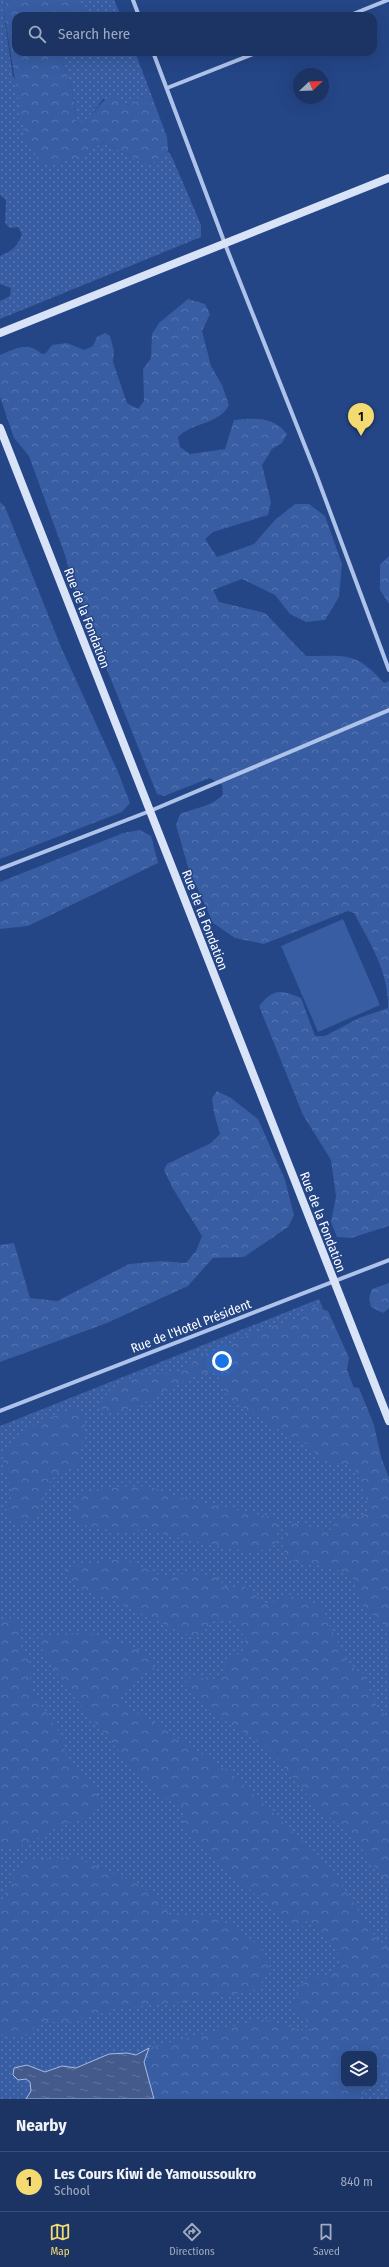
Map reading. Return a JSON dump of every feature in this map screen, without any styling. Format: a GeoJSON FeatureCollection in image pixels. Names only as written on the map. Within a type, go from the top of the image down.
{"type":"FeatureCollection","features":[{"type":"Feature","properties":{"kind":"street"},"geometry":{"type":"LineString","coordinates":[[133,0],[138,12]]}},
{"type":"Feature","properties":{"kind":"street"},"geometry":{"type":"LineString","coordinates":[[358,12],[388,0]]}},
{"type":"Feature","properties":{"kind":"street"},"geometry":{"type":"LineString","coordinates":[[155,56],[224,244],[316,474],[389,670]]}},
{"type":"Feature","properties":{"kind":"street"},"geometry":{"type":"LineString","coordinates":[[167,88],[248,56]]}},
{"type":"Feature","properties":{"kind":"street"},"geometry":{"type":"LineString","coordinates":[[0,333],[389,178]]}},
{"type":"Feature","properties":{"kind":"street","name":"Rue de la Fondation"},"geometry":{"type":"LineString","coordinates":[[0,428],[389,1421]]}},
{"type":"Feature","properties":{"kind":"street"},"geometry":{"type":"LineString","coordinates":[[0,869],[150,811],[389,710]]}},
{"type":"Feature","properties":{"kind":"street","name":"Rue de l'Hotel Président"},"geometry":{"type":"LineString","coordinates":[[0,1411],[389,1260]]}},
{"type":"Feature","properties":{"kind":"green space"},"geometry":{"type":"Polygon","coordinates":[[[0,0],[9,0],[3,7],[13,77],[76,159],[92,147],[105,143],[136,159],[151,164],[168,151],[172,157],[201,225],[201,237],[0,319],[0,301],[10,296],[11,288],[0,284],[0,256],[14,248],[19,242],[22,234],[18,227],[10,228],[5,223],[6,200],[0,195],[0,0]]]}},
{"type":"Feature","properties":{"kind":"green space"},"geometry":{"type":"Polygon","coordinates":[[[9,0],[73,0],[75,4],[87,7],[90,12],[12,12],[12,56],[60,56],[72,89],[77,124],[89,118],[103,102],[113,96],[121,102],[129,105],[142,96],[154,102],[167,137],[168,151],[151,164],[136,159],[105,143],[92,147],[77,159],[43,165],[25,140],[3,7],[9,0]]]}},
{"type":"Feature","properties":{"kind":"green space"},"geometry":{"type":"Polygon","coordinates":[[[73,0],[114,0],[119,12],[89,12],[75,4],[73,0]]]}},
{"type":"Feature","properties":{"kind":"green space"},"geometry":{"type":"Polygon","coordinates":[[[60,56],[137,56],[154,102],[142,96],[129,105],[103,99],[87,121],[77,124],[72,89],[60,56]]]}},
{"type":"Feature","properties":{"kind":"green space"},"geometry":{"type":"Polygon","coordinates":[[[188,299],[205,304],[210,314],[202,331],[211,366],[222,385],[229,405],[225,412],[219,416],[190,428],[178,437],[180,447],[190,454],[225,449],[234,420],[256,419],[270,421],[282,428],[287,434],[282,443],[272,449],[262,465],[271,502],[268,515],[213,532],[205,539],[217,557],[254,544],[275,520],[295,504],[309,504],[325,516],[342,564],[339,597],[325,620],[306,622],[290,614],[275,595],[242,579],[213,590],[219,602],[265,613],[306,656],[341,656],[358,660],[366,665],[384,683],[389,681],[389,1226],[351,1238],[337,1237],[331,1222],[336,1197],[331,1160],[303,1115],[259,1006],[273,993],[278,992],[288,993],[301,998],[315,1036],[325,1036],[359,1018],[388,1008],[385,982],[377,958],[354,913],[348,911],[264,944],[235,938],[213,923],[188,867],[176,825],[180,814],[207,805],[223,795],[222,785],[210,778],[164,796],[157,794],[75,590],[65,555],[29,456],[14,438],[0,397],[0,355],[22,347],[32,348],[42,354],[46,353],[52,345],[67,343],[84,350],[93,346],[97,337],[105,333],[110,336],[114,351],[113,362],[127,403],[138,409],[144,401],[143,369],[151,358],[152,334],[159,323],[188,299]]]}},
{"type":"Feature","properties":{"kind":"green space"},"geometry":{"type":"Polygon","coordinates":[[[0,502],[5,507],[61,647],[118,772],[130,803],[122,812],[0,859],[0,502]]]}},
{"type":"Feature","properties":{"kind":"green space"},"geometry":{"type":"Polygon","coordinates":[[[389,556],[389,604],[380,590],[380,565],[389,556]]]}},
{"type":"Feature","properties":{"kind":"green space"},"geometry":{"type":"Polygon","coordinates":[[[140,830],[151,836],[158,863],[28,926],[0,929],[0,882],[123,833],[140,830]]]}},
{"type":"Feature","properties":{"kind":"green space"},"geometry":{"type":"Polygon","coordinates":[[[343,919],[380,1005],[318,1032],[281,946],[343,919]]]}},
{"type":"Feature","properties":{"kind":"green space"},"geometry":{"type":"Polygon","coordinates":[[[217,1091],[231,1098],[258,1119],[285,1180],[294,1215],[288,1227],[244,1257],[213,1258],[188,1286],[107,1323],[0,1362],[0,1245],[14,1243],[30,1298],[57,1301],[129,1264],[161,1261],[186,1263],[196,1251],[202,1236],[172,1187],[164,1170],[167,1164],[211,1143],[220,1134],[214,1113],[212,1098],[217,1091]]]}},
{"type":"Feature","properties":{"kind":"green space"},"geometry":{"type":"Polygon","coordinates":[[[389,1283],[389,1308],[383,1313],[371,1307],[369,1298],[372,1289],[389,1283]]]}},
{"type":"Feature","properties":{"kind":"green space"},"geometry":{"type":"Polygon","coordinates":[[[319,1299],[389,1478],[389,2099],[0,2099],[0,1426],[319,1299]]]}},
{"type":"Feature","properties":{"kind":"green space"},"geometry":{"type":"Polygon","coordinates":[[[307,1304],[328,1311],[349,1358],[347,1370],[353,1387],[359,1388],[374,1425],[382,1461],[389,1478],[389,1628],[382,1624],[361,1604],[354,1579],[336,1569],[291,1560],[284,1555],[286,1533],[292,1522],[324,1530],[331,1530],[334,1526],[335,1516],[344,1514],[356,1521],[371,1510],[356,1471],[350,1464],[343,1465],[326,1461],[316,1454],[308,1444],[298,1442],[228,1398],[216,1372],[187,1380],[131,1408],[107,1413],[99,1406],[101,1400],[112,1388],[137,1375],[175,1373],[192,1364],[199,1356],[224,1347],[255,1332],[301,1317],[307,1304]]]}},
{"type":"Feature","properties":{"kind":"green space"},"geometry":{"type":"Polygon","coordinates":[[[77,1407],[86,1417],[79,1465],[55,1475],[48,1485],[38,1512],[34,1517],[27,1521],[17,1524],[10,1519],[6,1511],[11,1490],[3,1462],[5,1452],[20,1434],[44,1421],[77,1407]]]}},
{"type":"Feature","properties":{"kind":"green space"},"geometry":{"type":"Polygon","coordinates":[[[147,1486],[182,1498],[275,1518],[278,1524],[276,1543],[256,1553],[169,1536],[153,1530],[142,1528],[133,1533],[78,1524],[71,1515],[77,1500],[90,1491],[106,1488],[147,1486]]]}},
{"type":"Feature","properties":{"kind":"green space"},"geometry":{"type":"Polygon","coordinates":[[[111,1559],[128,1561],[162,1576],[192,1573],[216,1577],[229,1589],[243,1585],[264,1603],[271,1603],[290,1596],[320,1605],[349,1665],[363,1674],[375,1703],[382,1712],[389,1717],[389,1886],[354,1838],[318,1808],[268,1748],[221,1718],[190,1692],[185,1683],[191,1677],[215,1679],[223,1671],[229,1660],[243,1652],[246,1638],[230,1620],[219,1618],[211,1623],[199,1636],[188,1635],[114,1601],[78,1588],[71,1579],[67,1570],[77,1566],[111,1559]]]}},
{"type":"Feature","properties":{"kind":"green space"},"geometry":{"type":"Polygon","coordinates":[[[11,1618],[18,1622],[21,1646],[31,1666],[30,1680],[32,1692],[60,1733],[68,1760],[82,1772],[96,1790],[101,1805],[83,1818],[64,1824],[23,1846],[4,1849],[0,1846],[0,1622],[11,1618]]]}},
{"type":"Feature","properties":{"kind":"green space"},"geometry":{"type":"Polygon","coordinates":[[[86,1632],[130,1646],[150,1657],[154,1669],[134,1680],[119,1698],[125,1708],[147,1718],[232,1774],[329,1866],[376,1938],[389,1948],[389,2079],[377,2084],[377,2051],[341,2051],[341,2087],[369,2087],[359,2099],[154,2099],[144,2062],[149,2048],[261,2019],[305,2031],[312,2030],[305,2017],[293,2007],[298,1988],[310,1978],[330,1974],[341,1966],[339,1958],[333,1945],[319,1930],[306,1921],[301,1928],[292,1927],[190,1837],[183,1822],[185,1808],[152,1791],[66,1687],[40,1646],[38,1638],[86,1632]]]}},
{"type":"Feature","properties":{"kind":"green space"},"geometry":{"type":"Polygon","coordinates":[[[76,1857],[140,1886],[148,1891],[171,1916],[212,1916],[234,1927],[261,1947],[269,1969],[258,1989],[213,1999],[118,2008],[69,2022],[41,2022],[27,2034],[6,2039],[0,2032],[0,1904],[15,1876],[31,1860],[76,1857]]]}},
{"type":"Feature","properties":{"kind":"water"},"geometry":{"type":"Polygon","coordinates":[[[149,2048],[144,2062],[154,2099],[26,2099],[31,2091],[30,2082],[26,2079],[18,2080],[13,2075],[14,2068],[27,2065],[45,2072],[62,2066],[76,2068],[109,2054],[127,2053],[136,2055],[149,2048]]]}},
{"type":"Feature","properties":{"kind":"place","name":"Les Cours Kiwi de Yamoussoukro"},"geometry":{"type":"Point","coordinates":[361,436]}}]}
